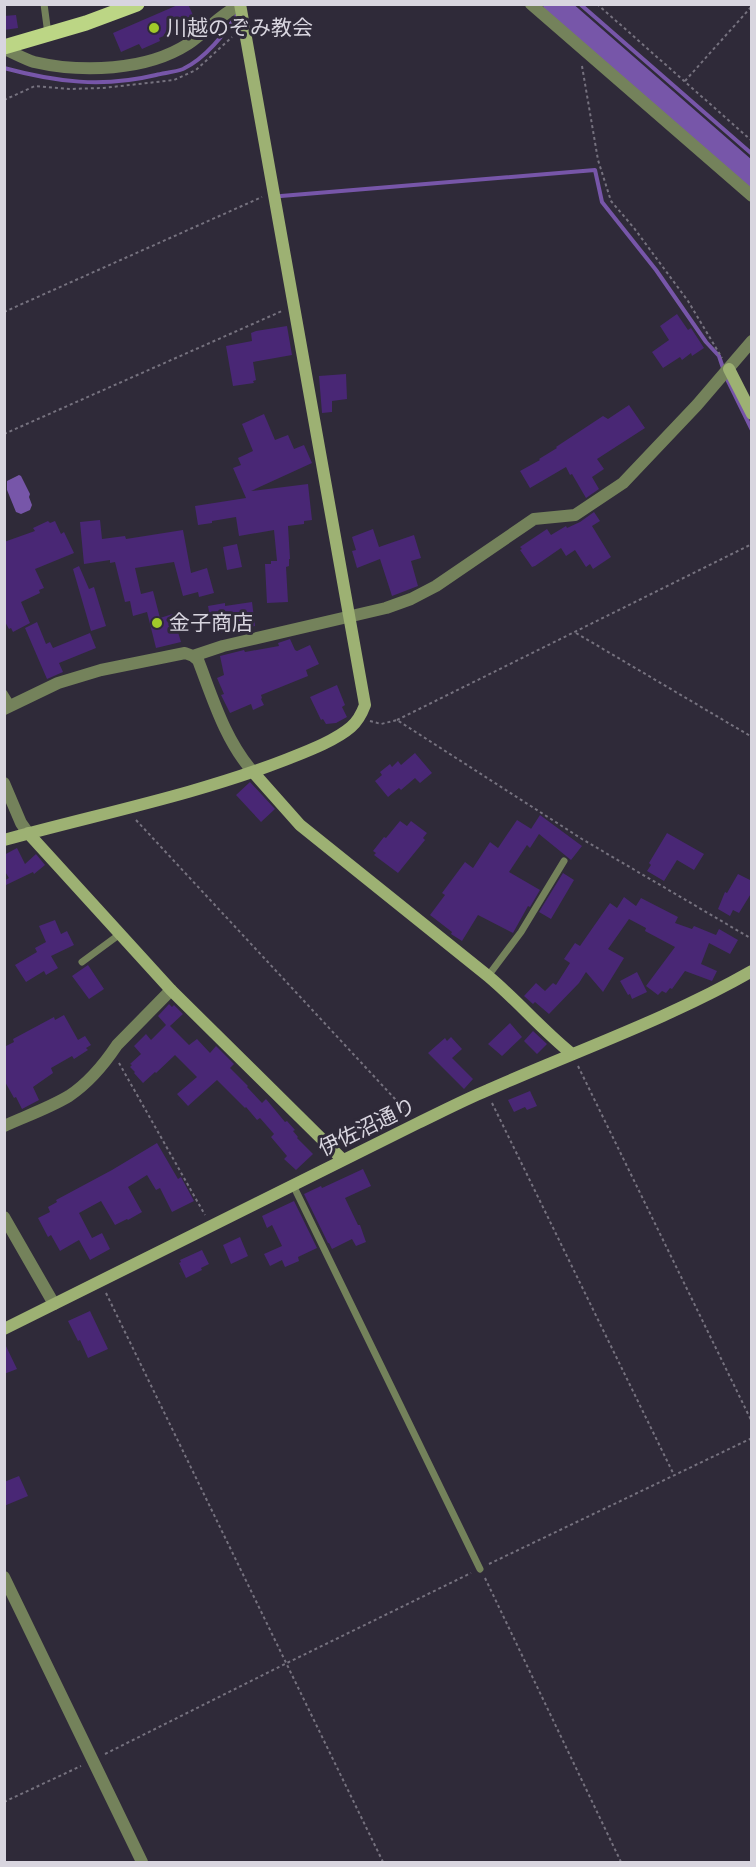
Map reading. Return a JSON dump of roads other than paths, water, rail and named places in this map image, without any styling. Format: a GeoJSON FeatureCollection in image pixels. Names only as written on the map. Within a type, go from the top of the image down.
{"type":"FeatureCollection","features":[{"type":"Feature","properties":{"kind":"main road"},"geometry":{"type":"LineString","coordinates":[[4,48],[120,12],[137,4]]}},
{"type":"Feature","properties":{"kind":"street"},"geometry":{"type":"LineString","coordinates":[[531,4],[752,196]]}},
{"type":"Feature","properties":{"kind":"street"},"geometry":{"type":"LineString","coordinates":[[4,48],[32,61],[61,67],[123,66],[155,60],[188,44],[229,10],[240,5],[365,705],[350,729],[315,748],[253,772],[4,840]]}},
{"type":"Feature","properties":{"kind":"street"},"geometry":{"type":"LineString","coordinates":[[193,656],[223,646],[386,608],[411,599],[436,586],[534,519],[575,515],[623,483],[697,405],[752,341]]}},
{"type":"Feature","properties":{"kind":"street"},"geometry":{"type":"LineString","coordinates":[[729,369],[752,414]]}},
{"type":"Feature","properties":{"kind":"street"},"geometry":{"type":"LineString","coordinates":[[8,708],[58,682],[100,670],[177,654],[185,653],[193,656],[198,660],[228,735],[244,761],[300,825],[511,995],[572,1054]]}},
{"type":"Feature","properties":{"kind":"street"},"geometry":{"type":"LineString","coordinates":[[4,783],[21,823],[28,833],[171,990],[343,1160]]}},
{"type":"Feature","properties":{"kind":"street","name":"伊佐沼通り"},"geometry":{"type":"LineString","coordinates":[[4,1329],[418,1123],[486,1091],[668,1014],[752,971]]}},
{"type":"Feature","properties":{"kind":"street"},"geometry":{"type":"LineString","coordinates":[[4,1126],[70,1095],[171,990]]}},
{"type":"Feature","properties":{"kind":"street"},"geometry":{"type":"LineString","coordinates":[[4,1217],[54,1304]]}},
{"type":"Feature","properties":{"kind":"street"},"geometry":{"type":"LineString","coordinates":[[4,1577],[142,1863]]}},
{"type":"Feature","properties":{"kind":"lane"},"geometry":{"type":"LineString","coordinates":[[44,4],[48,34]]}},
{"type":"Feature","properties":{"kind":"lane"},"geometry":{"type":"LineString","coordinates":[[4,693],[8,708]]}},
{"type":"Feature","properties":{"kind":"lane"},"geometry":{"type":"LineString","coordinates":[[488,976],[521,932],[564,861]]}},
{"type":"Feature","properties":{"kind":"lane"},"geometry":{"type":"LineString","coordinates":[[82,963],[120,934]]}},
{"type":"Feature","properties":{"kind":"lane"},"geometry":{"type":"LineString","coordinates":[[293,1185],[480,1569]]}},
{"type":"Feature","properties":{"kind":"waterway"},"geometry":{"type":"LineString","coordinates":[[544,4],[752,186]]}},
{"type":"Feature","properties":{"kind":"waterway"},"geometry":{"type":"LineString","coordinates":[[555,4],[752,176]]}},
{"type":"Feature","properties":{"kind":"waterway"},"geometry":{"type":"LineString","coordinates":[[580,4],[752,154]]}},
{"type":"Feature","properties":{"kind":"waterway"},"geometry":{"type":"LineString","coordinates":[[4,68],[42,77],[79,82],[136,79],[177,71],[207,52],[238,14]]}},
{"type":"Feature","properties":{"kind":"waterway"},"geometry":{"type":"LineString","coordinates":[[281,196],[595,170],[602,202],[656,270],[706,342],[719,356],[726,377],[752,430]]}},
{"type":"Feature","properties":{"kind":"place","name":"川越のぞみ教会"},"geometry":{"type":"Point","coordinates":[154,28]}},
{"type":"Feature","properties":{"kind":"place","name":"金子商店"},"geometry":{"type":"Point","coordinates":[157,623]}}]}
